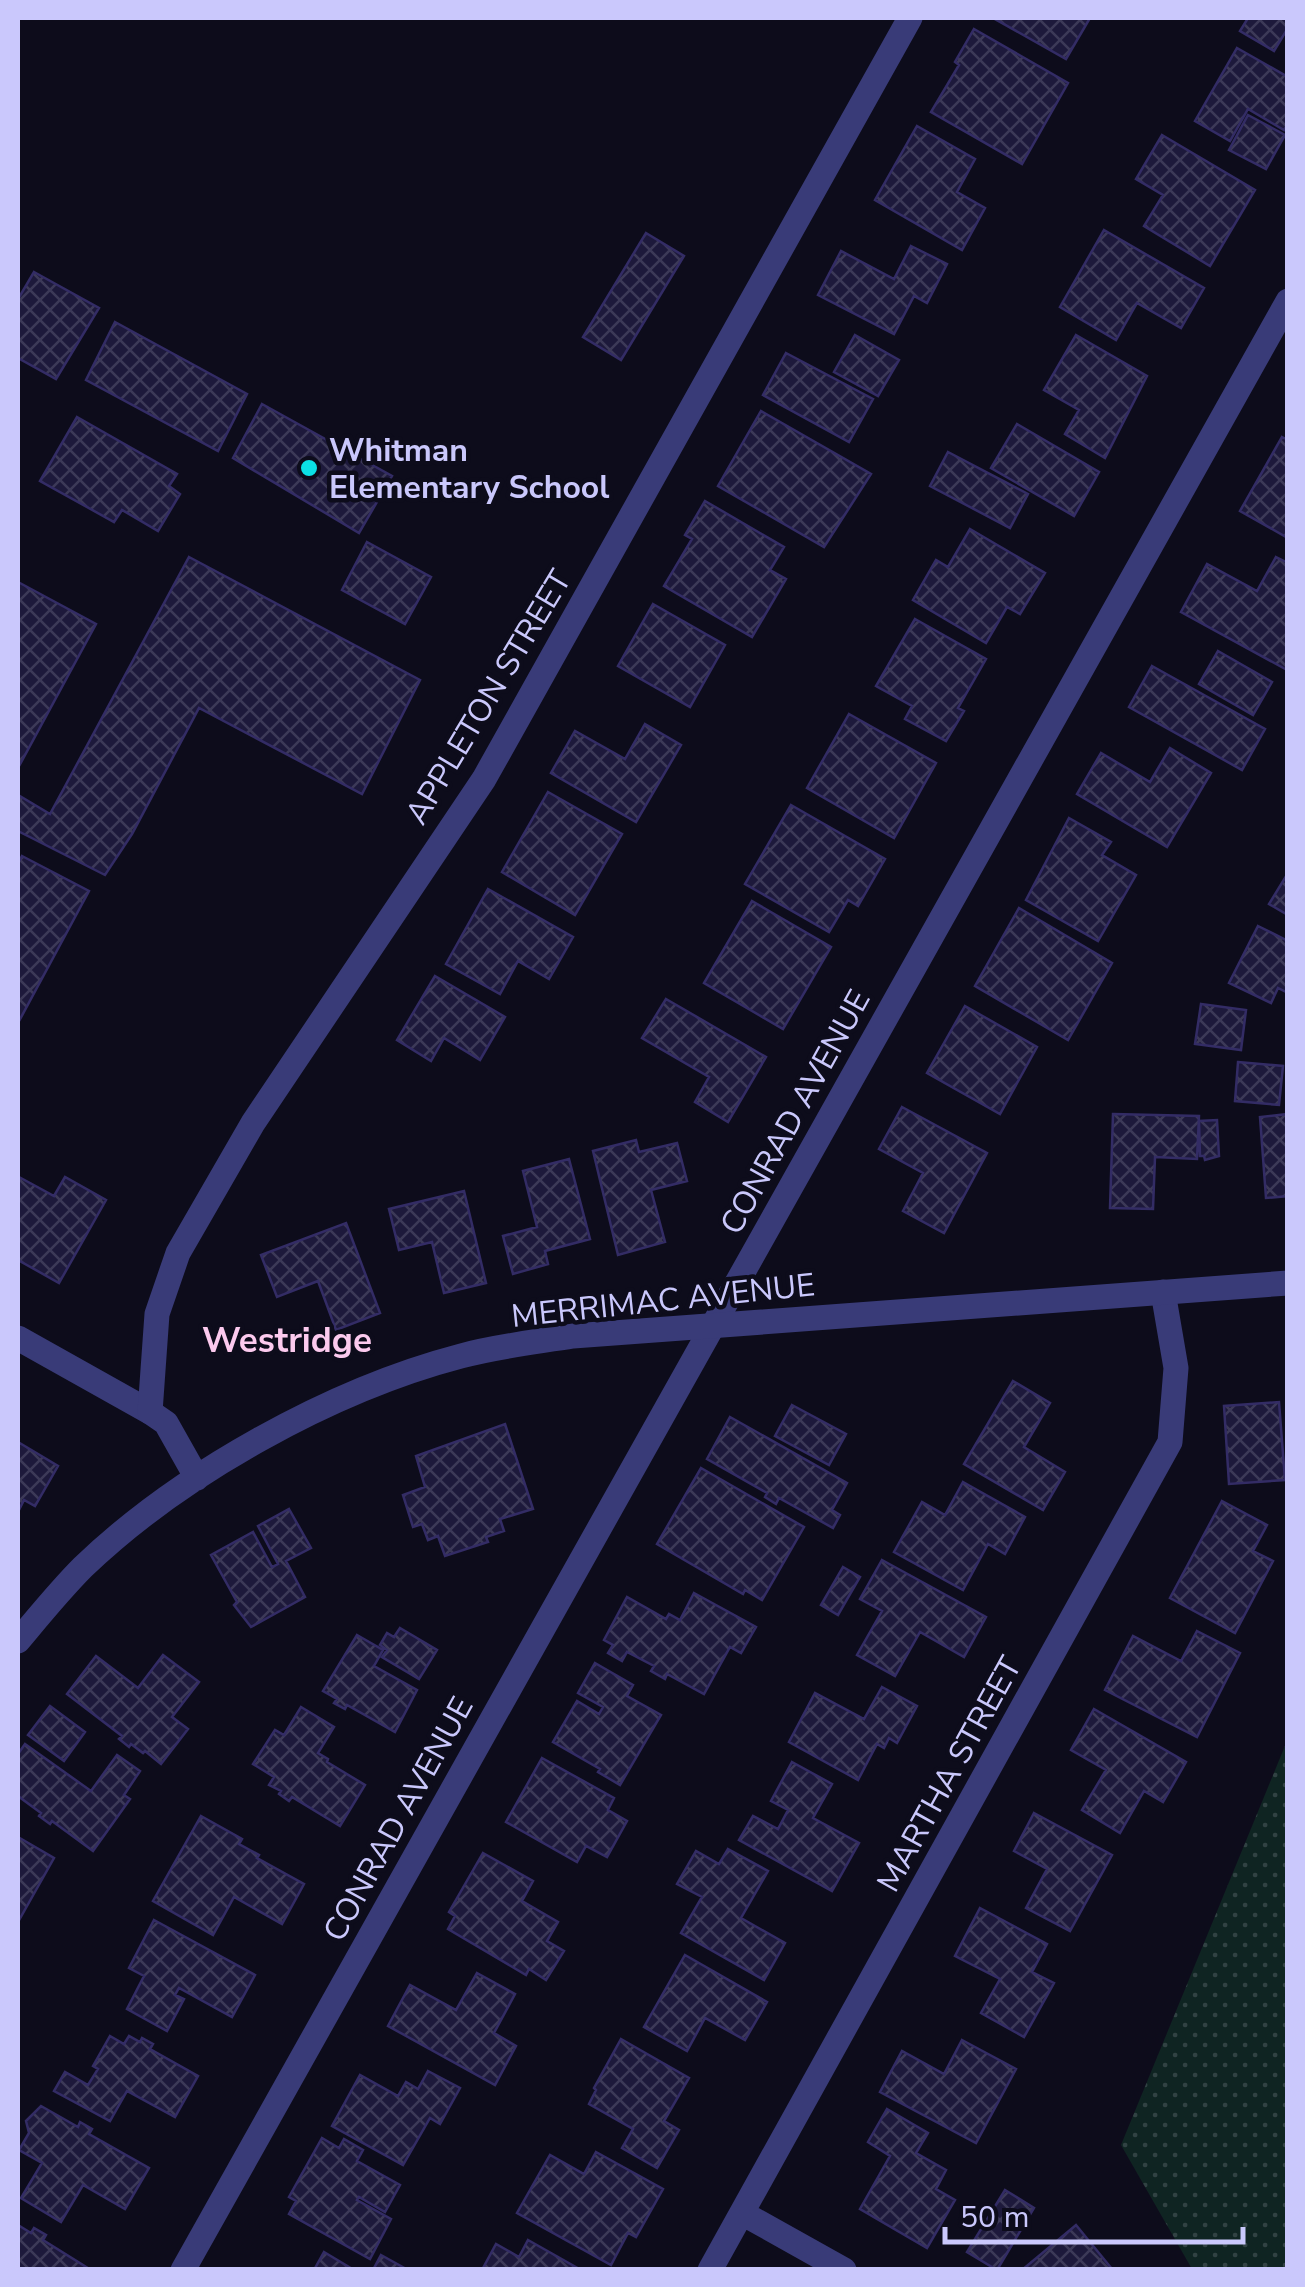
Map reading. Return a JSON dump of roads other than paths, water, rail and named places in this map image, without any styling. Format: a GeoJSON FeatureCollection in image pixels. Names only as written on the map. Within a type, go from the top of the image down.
{"type":"FeatureCollection","features":[{"type":"Feature","properties":{"kind":"street","name":"APPLETON STREET"},"geometry":{"type":"LineString","coordinates":[[150,1412],[157,1314],[178,1253],[252,1123],[484,779],[910,18]]}},
{"type":"Feature","properties":{"kind":"street","name":"CONRAD AVENUE"},"geometry":{"type":"LineString","coordinates":[[183,2270],[1288,301]]}},
{"type":"Feature","properties":{"kind":"street","name":"MERRIMAC AVENUE"},"geometry":{"type":"LineString","coordinates":[[18,1641],[83,1568],[197,1478],[267,1435],[358,1391],[461,1356],[574,1336],[1288,1283]]}},
{"type":"Feature","properties":{"kind":"street","name":"MARTHA STREET"},"geometry":{"type":"LineString","coordinates":[[710,2270],[1170,1442],[1176,1368],[1163,1292]]}},
{"type":"Feature","properties":{"kind":"street"},"geometry":{"type":"LineString","coordinates":[[18,1338],[166,1423],[197,1478]]}},
{"type":"Feature","properties":{"kind":"street"},"geometry":{"type":"LineString","coordinates":[[742,2213],[844,2270]]}},
{"type":"Feature","properties":{"kind":"place","name":"Whitman Elementary School"},"geometry":{"type":"Point","coordinates":[309,468]}},
{"type":"Feature","properties":{"kind":"district","name":"Westridge"},"geometry":{"type":"Point","coordinates":[287,1340]}}]}
